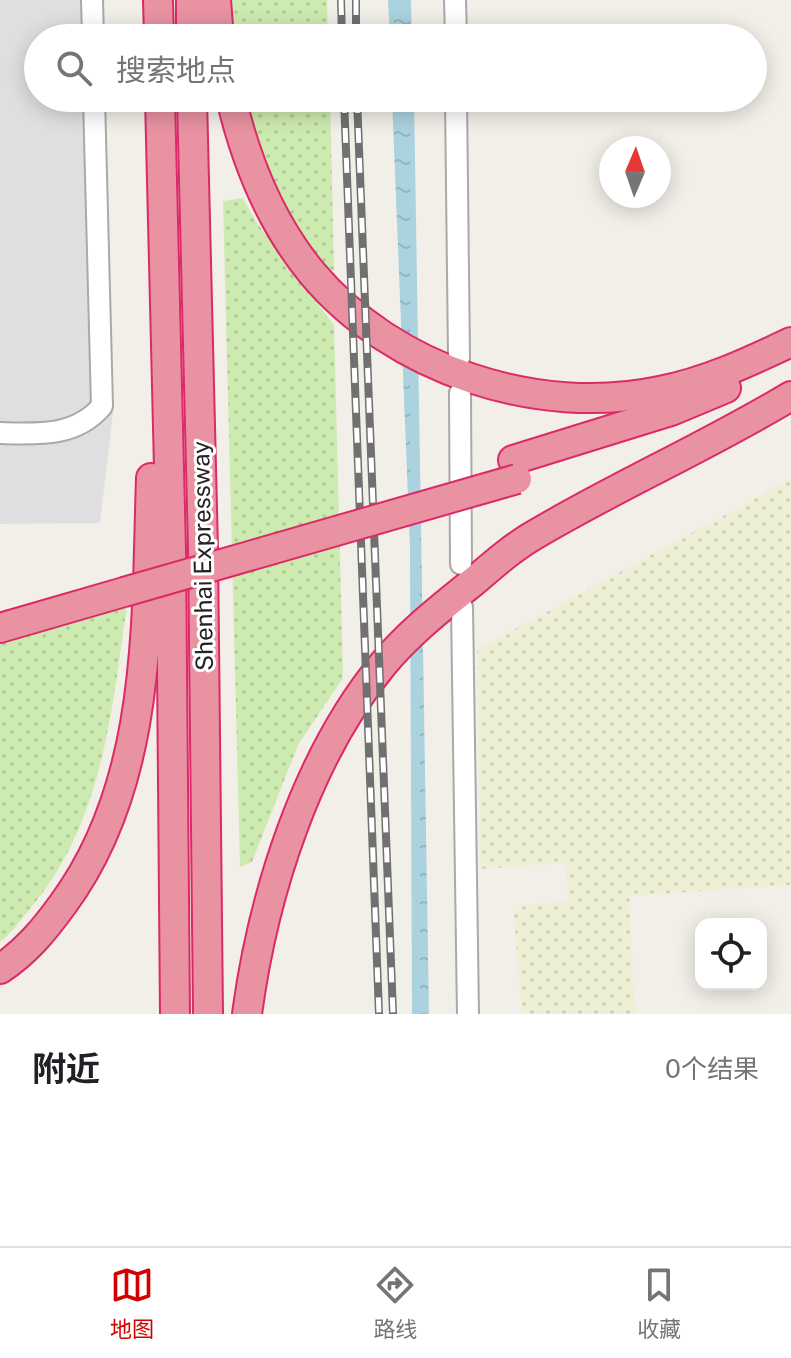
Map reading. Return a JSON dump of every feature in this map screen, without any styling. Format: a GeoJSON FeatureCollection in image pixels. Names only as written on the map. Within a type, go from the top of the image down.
{"type":"FeatureCollection","features":[{"type":"Feature","properties":{"kind":"highway"},"geometry":{"type":"LineString","coordinates":[[158,0],[159,24]]}},
{"type":"Feature","properties":{"kind":"highway"},"geometry":{"type":"LineString","coordinates":[[191,0],[191,24]]}},
{"type":"Feature","properties":{"kind":"highway"},"geometry":{"type":"LineString","coordinates":[[216,0],[218,24]]}},
{"type":"Feature","properties":{"kind":"highway","name":"Shenhai Expressway"},"geometry":{"type":"LineString","coordinates":[[160,112],[171,596],[175,1014]]}},
{"type":"Feature","properties":{"kind":"highway","name":"Shenhai Expressway"},"geometry":{"type":"LineString","coordinates":[[192,112],[204,595],[208,1014]]}},
{"type":"Feature","properties":{"kind":"highway"},"geometry":{"type":"LineString","coordinates":[[234,112],[240,138],[265,200],[312,273],[332,294],[380,332],[435,365],[487,384],[531,393],[613,397],[660,391],[707,378],[791,342]]}},
{"type":"Feature","properties":{"kind":"highway"},"geometry":{"type":"LineString","coordinates":[[0,969],[44,930],[79,882],[101,842],[128,759],[140,701],[146,638],[162,201]]}},
{"type":"Feature","properties":{"kind":"highway"},"geometry":{"type":"LineString","coordinates":[[515,470],[671,411],[791,356]]}},
{"type":"Feature","properties":{"kind":"highway"},"geometry":{"type":"LineString","coordinates":[[0,609],[123,582],[515,470],[678,429],[791,377]]}},
{"type":"Feature","properties":{"kind":"highway"},"geometry":{"type":"LineString","coordinates":[[247,1014],[262,928],[279,862],[336,738],[386,662],[438,610],[533,535],[791,396]]}},
{"type":"Feature","properties":{"kind":"highway"},"geometry":{"type":"LineString","coordinates":[[0,628],[123,582]]}},
{"type":"Feature","properties":{"kind":"street"},"geometry":{"type":"LineString","coordinates":[[92,0],[93,24]]}},
{"type":"Feature","properties":{"kind":"street"},"geometry":{"type":"LineString","coordinates":[[455,0],[456,24]]}},
{"type":"Feature","properties":{"kind":"street"},"geometry":{"type":"LineString","coordinates":[[0,433],[63,431],[91,418],[102,406],[94,112]]}},
{"type":"Feature","properties":{"kind":"street"},"geometry":{"type":"LineString","coordinates":[[456,112],[459,358]]}},
{"type":"Feature","properties":{"kind":"street"},"geometry":{"type":"LineString","coordinates":[[460,393],[461,564]]}},
{"type":"Feature","properties":{"kind":"street"},"geometry":{"type":"LineString","coordinates":[[462,607],[468,1014]]}},
{"type":"Feature","properties":{"kind":"shaded area"},"geometry":{"type":"Polygon","coordinates":[[[0,0],[103,0],[104,24],[24,24],[24,112],[105,112],[113,413],[100,523],[0,524],[0,0]]]}},
{"type":"Feature","properties":{"kind":"green space"},"geometry":{"type":"Polygon","coordinates":[[[232,0],[327,0],[328,24],[234,24],[232,0]]]}},
{"type":"Feature","properties":{"kind":"green space"},"geometry":{"type":"Polygon","coordinates":[[[250,112],[330,112],[334,271],[317,259],[302,242],[277,194],[250,112]]]}},
{"type":"Feature","properties":{"kind":"green space"},"geometry":{"type":"Polygon","coordinates":[[[243,198],[257,223],[334,325],[343,678],[298,745],[252,862],[240,867],[223,201],[243,198]]]}},
{"type":"Feature","properties":{"kind":"green space"},"geometry":{"type":"Polygon","coordinates":[[[791,479],[791,885],[629,896],[635,1014],[522,1014],[513,906],[568,901],[565,863],[480,869],[477,650],[791,479]]]}},
{"type":"Feature","properties":{"kind":"green space"},"geometry":{"type":"Polygon","coordinates":[[[127,605],[109,724],[90,800],[57,872],[17,925],[0,942],[0,643],[127,605]]]}},
{"type":"Feature","properties":{"kind":"water"},"geometry":{"type":"Polygon","coordinates":[[[388,0],[411,0],[412,24],[389,24],[388,0]]]}},
{"type":"Feature","properties":{"kind":"water"},"geometry":{"type":"Polygon","coordinates":[[[393,112],[414,112],[429,1014],[412,1014],[410,548],[393,112]]]}},
{"type":"Feature","properties":{"kind":"railway"},"geometry":{"type":"LineString","coordinates":[[341,0],[342,24]]}},
{"type":"Feature","properties":{"kind":"railway"},"geometry":{"type":"LineString","coordinates":[[356,0],[356,24]]}},
{"type":"Feature","properties":{"kind":"railway"},"geometry":{"type":"LineString","coordinates":[[345,112],[379,1014]]}},
{"type":"Feature","properties":{"kind":"railway"},"geometry":{"type":"LineString","coordinates":[[358,112],[393,1014]]}}]}
